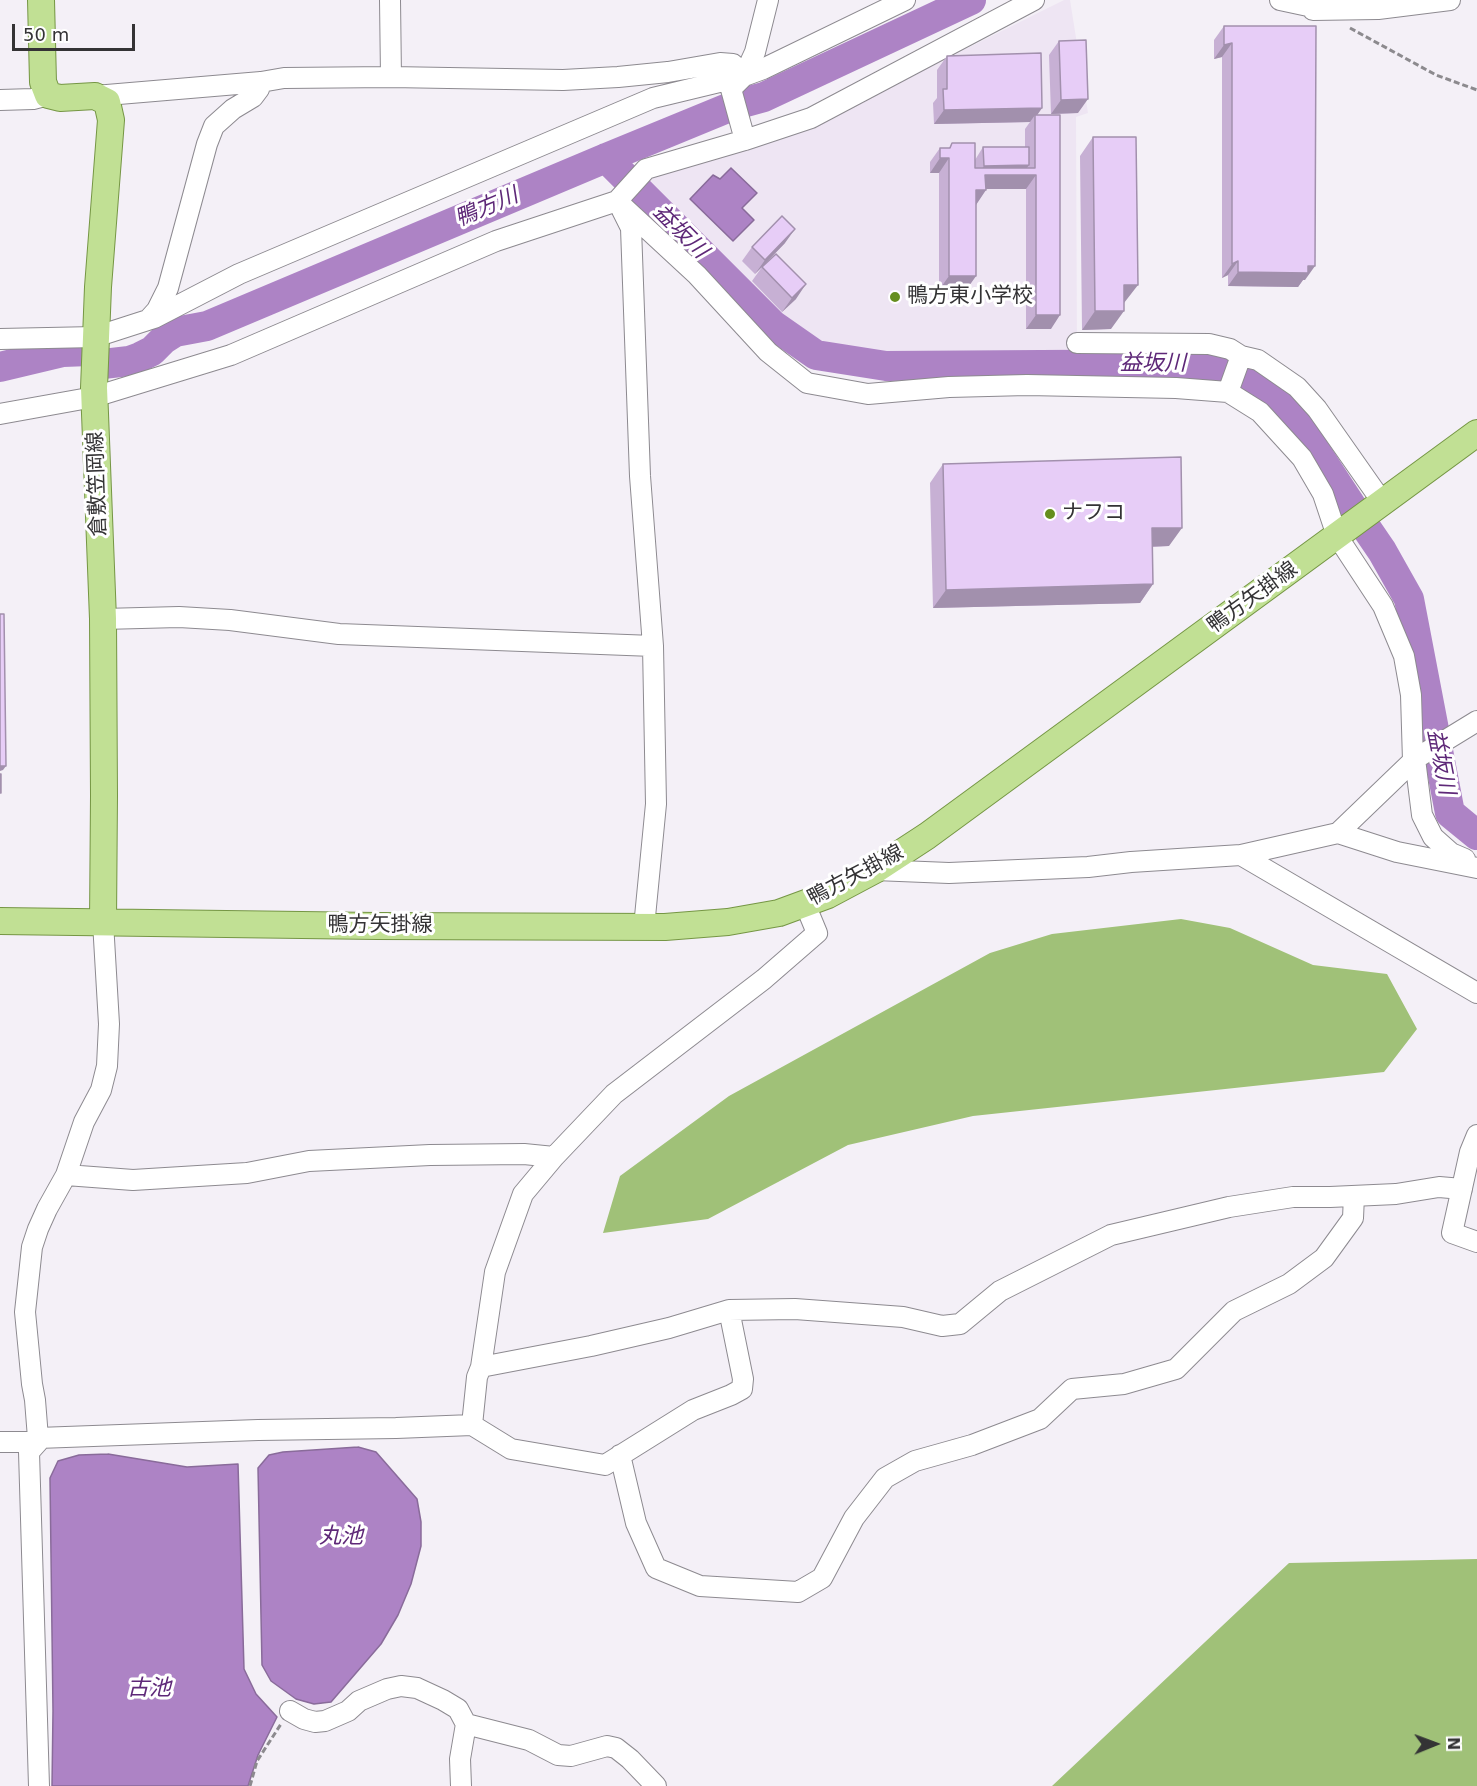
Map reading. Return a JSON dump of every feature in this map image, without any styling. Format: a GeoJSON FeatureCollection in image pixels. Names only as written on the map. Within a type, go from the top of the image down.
{"type":"FeatureCollection","features":[{"type":"Feature","properties":{"kind":"main road"},"geometry":{"type":"LineString","coordinates":[[41,0],[43,82],[48,95],[60,98],[95,96]]}},
{"type":"Feature","properties":{"kind":"main road","name":"倉敷笠岡線"},"geometry":{"type":"LineString","coordinates":[[95,96],[106,102],[111,120],[95,337],[94,392],[103,619],[102,922]]}},
{"type":"Feature","properties":{"kind":"main road","name":"鴨方矢掛線"},"geometry":{"type":"LineString","coordinates":[[102,922],[644,927],[728,922],[779,913],[805,904],[828,895],[875,870],[936,830],[1477,433]]}},
{"type":"Feature","properties":{"kind":"main road"},"geometry":{"type":"LineString","coordinates":[[0,921],[102,922]]}},
{"type":"Feature","properties":{"kind":"street"},"geometry":{"type":"LineString","coordinates":[[390,0],[391,77]]}},
{"type":"Feature","properties":{"kind":"street"},"geometry":{"type":"LineString","coordinates":[[738,83],[755,52],[768,0]]}},
{"type":"Feature","properties":{"kind":"street"},"geometry":{"type":"LineString","coordinates":[[0,339],[95,337],[148,320],[239,274],[653,98],[738,83],[905,0]]}},
{"type":"Feature","properties":{"kind":"street"},"geometry":{"type":"LineString","coordinates":[[0,414],[231,356],[496,241],[618,200],[646,169],[744,134],[811,118],[1034,0]]}},
{"type":"Feature","properties":{"kind":"street"},"geometry":{"type":"LineString","coordinates":[[1280,0],[1322,9],[1313,10],[1378,9],[1450,0]]}},
{"type":"Feature","properties":{"kind":"street"},"geometry":{"type":"LineString","coordinates":[[95,96],[261,82],[284,78],[563,80],[668,72],[720,63],[733,64],[738,83],[744,134]]}},
{"type":"Feature","properties":{"kind":"street"},"geometry":{"type":"LineString","coordinates":[[148,320],[157,310],[168,288],[207,144],[214,126],[233,109],[253,97],[261,82]]}},
{"type":"Feature","properties":{"kind":"street"},"geometry":{"type":"LineString","coordinates":[[0,100],[33,99],[48,95]]}},
{"type":"Feature","properties":{"kind":"street"},"geometry":{"type":"LineString","coordinates":[[618,200],[697,275],[768,352],[807,383],[868,394],[949,387],[1027,385],[1125,386],[1228,392],[1260,412],[1302,458],[1323,494],[1340,534],[1383,606],[1404,656],[1412,695],[1422,815],[1433,837],[1451,853],[1477,866]]}},
{"type":"Feature","properties":{"kind":"street"},"geometry":{"type":"LineString","coordinates":[[618,200],[631,228],[640,476],[653,646],[656,804],[644,927]]}},
{"type":"Feature","properties":{"kind":"street"},"geometry":{"type":"LineString","coordinates":[[1077,343],[1209,344],[1258,360],[1297,387],[1317,409],[1377,507]]}},
{"type":"Feature","properties":{"kind":"street"},"geometry":{"type":"LineString","coordinates":[[1228,392],[1241,356]]}},
{"type":"Feature","properties":{"kind":"street"},"geometry":{"type":"LineString","coordinates":[[103,619],[179,617],[230,620],[339,634],[653,646]]}},
{"type":"Feature","properties":{"kind":"street"},"geometry":{"type":"LineString","coordinates":[[1338,833],[1416,759],[1476,722]]}},
{"type":"Feature","properties":{"kind":"street"},"geometry":{"type":"LineString","coordinates":[[875,870],[949,873],[1088,867],[1241,855],[1338,833],[1397,852],[1477,866]]}},
{"type":"Feature","properties":{"kind":"street"},"geometry":{"type":"LineString","coordinates":[[1241,855],[1477,993]]}},
{"type":"Feature","properties":{"kind":"street"},"geometry":{"type":"LineString","coordinates":[[472,1425],[477,1377],[481,1367],[495,1272],[523,1194],[554,1157],[614,1094],[764,979],[817,933],[805,904]]}},
{"type":"Feature","properties":{"kind":"street"},"geometry":{"type":"LineString","coordinates":[[39,1786],[29,1452],[38,1440],[25,1312],[32,1246],[46,1209],[66,1175],[84,1122],[101,1089],[107,1066],[110,1024],[102,922]]}},
{"type":"Feature","properties":{"kind":"street"},"geometry":{"type":"LineString","coordinates":[[1475,1147],[1452,1233],[1477,1242]]}},
{"type":"Feature","properties":{"kind":"street"},"geometry":{"type":"LineString","coordinates":[[66,1175],[133,1180],[247,1173],[309,1161],[430,1155],[524,1154],[554,1157]]}},
{"type":"Feature","properties":{"kind":"street"},"geometry":{"type":"LineString","coordinates":[[481,1367],[591,1346],[669,1328],[729,1310],[795,1309],[903,1317],[942,1326],[960,1324],[1000,1290],[1111,1235],[1229,1207],[1282,1198],[1396,1194],[1440,1187],[1462,1189]]}},
{"type":"Feature","properties":{"kind":"street"},"geometry":{"type":"LineString","coordinates":[[620,1455],[636,1524],[656,1568],[700,1586],[798,1592],[822,1578],[854,1518],[885,1478],[915,1461],[972,1445],[1040,1419],[1072,1389],[1124,1384],[1176,1369],[1234,1311],[1289,1284],[1324,1258],[1353,1218],[1354,1196]]}},
{"type":"Feature","properties":{"kind":"street"},"geometry":{"type":"LineString","coordinates":[[0,1442],[258,1430],[472,1425],[511,1449],[605,1465],[693,1410],[742,1389],[743,1379],[729,1310]]}},
{"type":"Feature","properties":{"kind":"street"},"geometry":{"type":"LineString","coordinates":[[290,1711],[304,1719],[315,1722],[325,1721],[348,1711],[358,1701],[387,1689],[401,1686],[417,1688],[458,1709],[466,1724],[460,1759],[461,1786]]}},
{"type":"Feature","properties":{"kind":"street"},"geometry":{"type":"LineString","coordinates":[[466,1724],[529,1740],[558,1755],[571,1756],[607,1746],[616,1748],[656,1786]]}},
{"type":"Feature","properties":{"kind":"path"},"geometry":{"type":"LineString","coordinates":[[1345,26],[1436,75],[1477,90]]}},
{"type":"Feature","properties":{"kind":"path"},"geometry":{"type":"LineString","coordinates":[[250,1786],[257,1761],[290,1711]]}},
{"type":"Feature","properties":{"kind":"shaded area","name":"鴨方東小学校"},"geometry":{"type":"Polygon","coordinates":[[[1064,0],[1070,0],[1088,113],[1076,117],[1077,355],[827,362],[760,308],[648,182],[653,177],[751,148],[809,127],[1064,0]]]}},
{"type":"Feature","properties":{"kind":"green space"},"geometry":{"type":"Polygon","coordinates":[[[1181,919],[1230,928],[1313,965],[1387,974],[1417,1029],[1384,1072],[973,1116],[848,1145],[708,1219],[603,1233],[620,1176],[729,1096],[990,953],[1052,934],[1181,919]]]}},
{"type":"Feature","properties":{"kind":"green space"},"geometry":{"type":"Polygon","coordinates":[[[1477,1559],[1477,1786],[1052,1786],[1289,1563],[1477,1559]]]}},
{"type":"Feature","properties":{"kind":"water"},"geometry":{"type":"Polygon","coordinates":[[[731,168],[757,193],[742,208],[754,220],[733,241],[690,199],[713,175],[720,179],[731,168]]]}},
{"type":"Feature","properties":{"kind":"water","name":"丸池"},"geometry":{"type":"Polygon","coordinates":[[[358,1447],[376,1452],[417,1499],[421,1522],[421,1546],[411,1584],[398,1615],[381,1644],[331,1702],[314,1704],[296,1699],[271,1681],[262,1665],[258,1468],[269,1455],[283,1452],[358,1447]]]}},
{"type":"Feature","properties":{"kind":"water","name":"古池"},"geometry":{"type":"Polygon","coordinates":[[[108,1454],[187,1467],[238,1464],[244,1669],[256,1694],[277,1717],[258,1755],[248,1786],[52,1786],[50,1478],[58,1461],[79,1455],[108,1454]]]}},
{"type":"Feature","properties":{"kind":"building"},"geometry":{"type":"Polygon","coordinates":[[[1224,26],[1316,26],[1315,266],[1308,266],[1308,273],[1238,272],[1238,261],[1232,264],[1232,43],[1224,45],[1224,26]]]}},
{"type":"Feature","properties":{"kind":"building"},"geometry":{"type":"Polygon","coordinates":[[[1086,40],[1088,99],[1061,100],[1059,41],[1086,40]]]}},
{"type":"Feature","properties":{"kind":"building"},"geometry":{"type":"Polygon","coordinates":[[[1041,53],[1042,108],[944,110],[943,89],[947,89],[947,56],[1041,53]]]}},
{"type":"Feature","properties":{"kind":"building"},"geometry":{"type":"Polygon","coordinates":[[[1035,115],[1060,115],[1060,315],[1036,315],[1036,175],[985,175],[986,190],[976,190],[976,276],[949,276],[949,158],[940,158],[940,148],[950,148],[952,143],[975,143],[975,168],[1035,168],[1035,115]]]}},
{"type":"Feature","properties":{"kind":"building"},"geometry":{"type":"Polygon","coordinates":[[[1093,137],[1136,137],[1138,285],[1124,285],[1124,311],[1095,311],[1093,137]]]}},
{"type":"Feature","properties":{"kind":"building"},"geometry":{"type":"Polygon","coordinates":[[[983,147],[1029,147],[1029,165],[984,166],[983,147]]]}},
{"type":"Feature","properties":{"kind":"building"},"geometry":{"type":"Polygon","coordinates":[[[782,216],[795,229],[765,260],[752,247],[782,216]]]}},
{"type":"Feature","properties":{"kind":"building"},"geometry":{"type":"Polygon","coordinates":[[[776,254],[806,284],[792,298],[762,267],[776,254]]]}},
{"type":"Feature","properties":{"kind":"building","name":"ナフコ"},"geometry":{"type":"Polygon","coordinates":[[[1181,457],[1182,528],[1152,528],[1153,584],[946,590],[943,464],[1181,457]]]}},
{"type":"Feature","properties":{"kind":"building"},"geometry":{"type":"Polygon","coordinates":[[[0,614],[4,614],[6,766],[0,766],[0,614]]]}},
{"type":"Feature","properties":{"kind":"waterway","name":"鴨方川"},"geometry":{"type":"LineString","coordinates":[[0,367],[63,352],[89,351],[103,364],[129,361],[140,357],[152,351],[175,332],[207,326],[606,158],[735,105],[764,97],[971,0]]}},
{"type":"Feature","properties":{"kind":"waterway","name":"益坂川"},"geometry":{"type":"LineString","coordinates":[[606,158],[773,325],[816,355],[886,366],[1197,364],[1225,369],[1269,389],[1292,415],[1382,551],[1409,599],[1450,813],[1477,835]]}},
{"type":"Feature","properties":{"kind":"place","name":"鴨方東小学校"},"geometry":{"type":"Point","coordinates":[895,297]}},
{"type":"Feature","properties":{"kind":"place","name":"ナフコ"},"geometry":{"type":"Point","coordinates":[1050,514]}}]}
